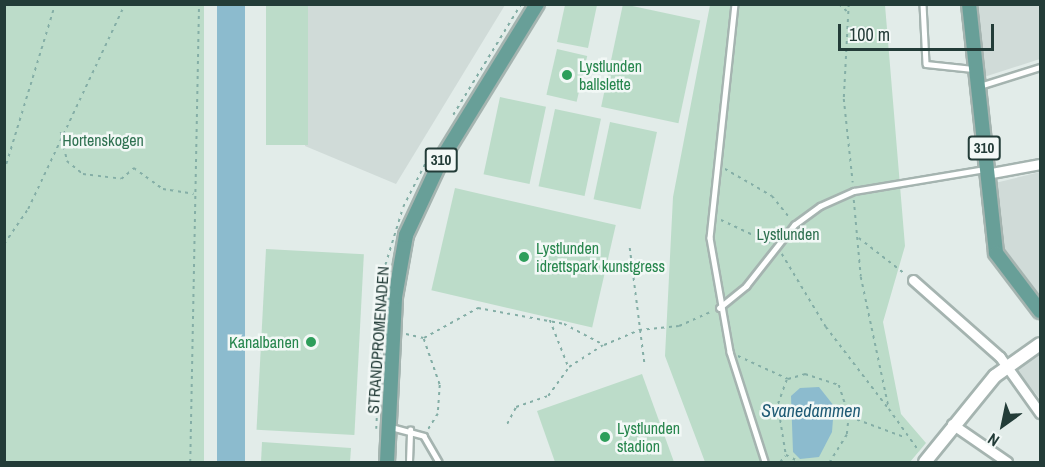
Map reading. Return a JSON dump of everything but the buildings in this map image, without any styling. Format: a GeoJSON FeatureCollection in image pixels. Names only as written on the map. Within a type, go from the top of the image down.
{"type":"FeatureCollection","features":[{"type":"Feature","properties":{"kind":"main road","name":"STRANDPROMENADEN"},"geometry":{"type":"LineString","coordinates":[[387,462],[385,333],[399,265],[419,202],[537,4]]}},
{"type":"Feature","properties":{"kind":"main road","name":"310"},"geometry":{"type":"LineString","coordinates":[[969,4],[986,172],[1000,265],[1041,311]]}},
{"type":"Feature","properties":{"kind":"main road"},"geometry":{"type":"LineString","coordinates":[[923,462],[952,423],[1006,367],[1041,344]]}},
{"type":"Feature","properties":{"kind":"street"},"geometry":{"type":"LineString","coordinates":[[986,172],[1041,164]]}},
{"type":"Feature","properties":{"kind":"street"},"geometry":{"type":"LineString","coordinates":[[913,280],[1006,367],[1041,413]]}},
{"type":"Feature","properties":{"kind":"street"},"geometry":{"type":"LineString","coordinates":[[952,423],[1007,462]]}},
{"type":"Feature","properties":{"kind":"lane"},"geometry":{"type":"LineString","coordinates":[[735,4],[711,218],[719,308],[730,352],[765,462]]}},
{"type":"Feature","properties":{"kind":"lane"},"geometry":{"type":"LineString","coordinates":[[923,4],[926,64],[976,69]]}},
{"type":"Feature","properties":{"kind":"lane"},"geometry":{"type":"LineString","coordinates":[[978,86],[1041,67]]}},
{"type":"Feature","properties":{"kind":"lane"},"geometry":{"type":"LineString","coordinates":[[719,308],[778,249],[794,225],[854,191],[986,172]]}},
{"type":"Feature","properties":{"kind":"lane"},"geometry":{"type":"LineString","coordinates":[[388,427],[410,430],[424,436],[439,462]]}},
{"type":"Feature","properties":{"kind":"lane"},"geometry":{"type":"LineString","coordinates":[[409,462],[410,430]]}},
{"type":"Feature","properties":{"kind":"path"},"geometry":{"type":"LineString","coordinates":[[4,171],[55,4]]}},
{"type":"Feature","properties":{"kind":"path"},"geometry":{"type":"LineString","coordinates":[[4,244],[28,209],[61,132],[125,4]]}},
{"type":"Feature","properties":{"kind":"path"},"geometry":{"type":"LineString","coordinates":[[190,462],[199,4]]}},
{"type":"Feature","properties":{"kind":"path"},"geometry":{"type":"LineString","coordinates":[[839,4],[849,12]]}},
{"type":"Feature","properties":{"kind":"path"},"geometry":{"type":"LineString","coordinates":[[849,4],[844,99],[857,237],[889,409]]}},
{"type":"Feature","properties":{"kind":"path"},"geometry":{"type":"LineString","coordinates":[[61,132],[68,160],[83,174],[121,179],[134,168],[164,189],[195,194]]}},
{"type":"Feature","properties":{"kind":"path"},"geometry":{"type":"LineString","coordinates":[[716,165],[772,196],[794,225]]}},
{"type":"Feature","properties":{"kind":"path"},"geometry":{"type":"LineString","coordinates":[[711,218],[735,224],[778,249],[826,327],[889,409],[905,437],[919,451],[923,462]]}},
{"type":"Feature","properties":{"kind":"path"},"geometry":{"type":"LineString","coordinates":[[857,237],[913,280]]}},
{"type":"Feature","properties":{"kind":"path"},"geometry":{"type":"LineString","coordinates":[[630,248],[645,366]]}},
{"type":"Feature","properties":{"kind":"path"},"geometry":{"type":"LineString","coordinates":[[385,333],[424,338],[478,308],[550,320],[604,345]]}},
{"type":"Feature","properties":{"kind":"path"},"geometry":{"type":"LineString","coordinates":[[507,424],[516,407],[548,396],[569,367],[604,345],[639,330],[679,326],[719,308]]}},
{"type":"Feature","properties":{"kind":"path"},"geometry":{"type":"LineString","coordinates":[[550,320],[569,367]]}},
{"type":"Feature","properties":{"kind":"path"},"geometry":{"type":"LineString","coordinates":[[424,338],[440,385],[438,414],[424,436]]}},
{"type":"Feature","properties":{"kind":"path"},"geometry":{"type":"LineString","coordinates":[[730,352],[788,380],[805,374],[839,385],[849,416],[847,435],[830,462]]}},
{"type":"Feature","properties":{"kind":"path"},"geometry":{"type":"LineString","coordinates":[[780,462],[786,455],[778,405],[788,380]]}},
{"type":"Feature","properties":{"kind":"path"},"geometry":{"type":"LineString","coordinates":[[849,416],[905,437]]}},
{"type":"Feature","properties":{"kind":"path"},"geometry":{"type":"LineString","coordinates":[[786,455],[800,462]]}},
{"type":"Feature","properties":{"kind":"shaded area"},"geometry":{"type":"Polygon","coordinates":[[[308,5],[505,5],[396,184],[305,146],[308,5]]]}},
{"type":"Feature","properties":{"kind":"shaded area"},"geometry":{"type":"Polygon","coordinates":[[[978,5],[1040,5],[1040,59],[984,77],[978,5]]]}},
{"type":"Feature","properties":{"kind":"shaded area"},"geometry":{"type":"Polygon","coordinates":[[[1040,172],[1040,299],[1006,263],[995,183],[1040,172]]]}},
{"type":"Feature","properties":{"kind":"shaded area"},"geometry":{"type":"Polygon","coordinates":[[[1040,349],[1040,399],[1013,365],[1040,349]]]}},
{"type":"Feature","properties":{"kind":"green space"},"geometry":{"type":"Polygon","coordinates":[[[623,4],[700,20],[678,123],[601,107],[623,4]]]}},
{"type":"Feature","properties":{"kind":"green space","name":"Hortenskogen"},"geometry":{"type":"Polygon","coordinates":[[[4,5],[204,5],[204,462],[4,462],[4,5]]]}},
{"type":"Feature","properties":{"kind":"green space"},"geometry":{"type":"Polygon","coordinates":[[[266,5],[308,5],[308,145],[266,145],[266,5]]]}},
{"type":"Feature","properties":{"kind":"green space"},"geometry":{"type":"Polygon","coordinates":[[[565,5],[597,5],[588,48],[557,42],[565,5]]]}},
{"type":"Feature","properties":{"kind":"green space","name":"Lystlunden"},"geometry":{"type":"Polygon","coordinates":[[[710,5],[885,5],[905,246],[883,322],[901,414],[926,443],[910,462],[705,462],[665,356],[673,197],[710,5]]]}},
{"type":"Feature","properties":{"kind":"green space","name":"Lystlunden ballslette"},"geometry":{"type":"Polygon","coordinates":[[[557,49],[587,56],[577,102],[546,95],[557,49]]]}},
{"type":"Feature","properties":{"kind":"green space"},"geometry":{"type":"Polygon","coordinates":[[[500,97],[546,107],[530,184],[484,174],[500,97]]]}},
{"type":"Feature","properties":{"kind":"green space"},"geometry":{"type":"Polygon","coordinates":[[[555,109],[601,119],[585,196],[539,186],[555,109]]]}},
{"type":"Feature","properties":{"kind":"green space"},"geometry":{"type":"Polygon","coordinates":[[[610,122],[657,132],[641,209],[594,199],[610,122]]]}},
{"type":"Feature","properties":{"kind":"green space","name":"Lystlunden idrettspark kunstgress"},"geometry":{"type":"Polygon","coordinates":[[[455,188],[616,225],[592,327],[431,290],[455,188]]]}},
{"type":"Feature","properties":{"kind":"green space","name":"Kanalbanen"},"geometry":{"type":"Polygon","coordinates":[[[266,249],[364,254],[354,435],[257,430],[266,249]]]}},
{"type":"Feature","properties":{"kind":"green space","name":"Lystlunden stadion"},"geometry":{"type":"Polygon","coordinates":[[[642,374],[674,462],[555,462],[537,411],[642,374]]]}},
{"type":"Feature","properties":{"kind":"green space"},"geometry":{"type":"Polygon","coordinates":[[[262,442],[351,448],[350,462],[261,462],[262,442]]]}},
{"type":"Feature","properties":{"kind":"water"},"geometry":{"type":"Polygon","coordinates":[[[217,5],[245,5],[245,462],[217,462],[217,5]]]}},
{"type":"Feature","properties":{"kind":"water","name":"Svanedammen"},"geometry":{"type":"Polygon","coordinates":[[[819,387],[834,406],[832,432],[819,457],[800,459],[793,452],[791,396],[800,388],[819,387]]]}},
{"type":"Feature","properties":{"kind":"place","name":"Lystlunden ballslette"},"geometry":{"type":"Point","coordinates":[567,75]}},
{"type":"Feature","properties":{"kind":"place","name":"Lystlunden idrettspark kunstgress"},"geometry":{"type":"Point","coordinates":[524,257]}},
{"type":"Feature","properties":{"kind":"place","name":"Kanalbanen"},"geometry":{"type":"Point","coordinates":[311,342]}},
{"type":"Feature","properties":{"kind":"place","name":"Lystlunden stadion"},"geometry":{"type":"Point","coordinates":[605,437]}}]}
